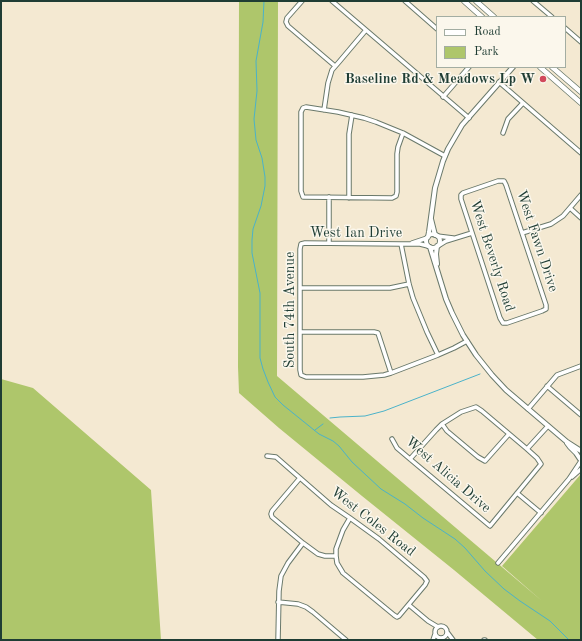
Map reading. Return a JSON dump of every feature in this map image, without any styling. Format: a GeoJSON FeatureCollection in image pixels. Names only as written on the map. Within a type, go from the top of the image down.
{"type":"FeatureCollection","features":[{"type":"Feature","properties":{"kind":"main road"},"geometry":{"type":"LineString","coordinates":[[464,1],[481,16]]}},
{"type":"Feature","properties":{"kind":"main road"},"geometry":{"type":"LineString","coordinates":[[476,1],[493,16]]}},
{"type":"Feature","properties":{"kind":"main road"},"geometry":{"type":"LineString","coordinates":[[541,68],[581,103]]}},
{"type":"Feature","properties":{"kind":"main road"},"geometry":{"type":"LineString","coordinates":[[553,68],[581,92]]}},
{"type":"Feature","properties":{"kind":"street"},"geometry":{"type":"LineString","coordinates":[[302,1],[287,18],[286,22],[288,26],[335,66]]}},
{"type":"Feature","properties":{"kind":"street"},"geometry":{"type":"LineString","coordinates":[[332,1],[469,118]]}},
{"type":"Feature","properties":{"kind":"street"},"geometry":{"type":"LineString","coordinates":[[405,1],[436,28]]}},
{"type":"Feature","properties":{"kind":"street"},"geometry":{"type":"LineString","coordinates":[[534,1],[551,16]]}},
{"type":"Feature","properties":{"kind":"street"},"geometry":{"type":"LineString","coordinates":[[566,29],[581,42]]}},
{"type":"Feature","properties":{"kind":"street"},"geometry":{"type":"LineString","coordinates":[[324,110],[328,83],[335,66],[366,30]]}},
{"type":"Feature","properties":{"kind":"street"},"geometry":{"type":"LineString","coordinates":[[443,97],[468,68]]}},
{"type":"Feature","properties":{"kind":"street"},"geometry":{"type":"LineString","coordinates":[[512,68],[469,118],[452,142],[445,156],[435,188],[426,242],[455,320],[466,341],[476,355],[506,390],[567,442],[581,451]]}},
{"type":"Feature","properties":{"kind":"street"},"geometry":{"type":"LineString","coordinates":[[499,82],[581,153]]}},
{"type":"Feature","properties":{"kind":"street"},"geometry":{"type":"LineString","coordinates":[[503,133],[508,119],[523,103]]}},
{"type":"Feature","properties":{"kind":"street"},"geometry":{"type":"LineString","coordinates":[[403,133],[397,154],[396,196],[392,198],[303,197],[301,191],[302,112],[303,108],[306,107],[352,115],[376,122],[403,133],[445,156]]}},
{"type":"Feature","properties":{"kind":"street"},"geometry":{"type":"LineString","coordinates":[[349,198],[350,134],[352,115]]}},
{"type":"Feature","properties":{"kind":"street","name":"West Fawn Drive"},"geometry":{"type":"LineString","coordinates":[[461,195],[498,181],[504,181],[546,305],[546,309],[542,311],[508,323],[503,323]]}},
{"type":"Feature","properties":{"kind":"street","name":"West Beverly Road"},"geometry":{"type":"LineString","coordinates":[[461,195],[472,233],[500,318],[503,323]]}},
{"type":"Feature","properties":{"kind":"street"},"geometry":{"type":"LineString","coordinates":[[522,233],[551,224],[563,216],[581,195]]}},
{"type":"Feature","properties":{"kind":"street"},"geometry":{"type":"LineString","coordinates":[[329,198],[329,243]]}},
{"type":"Feature","properties":{"kind":"street"},"geometry":{"type":"LineString","coordinates":[[570,208],[581,218]]}},
{"type":"Feature","properties":{"kind":"street"},"geometry":{"type":"LineString","coordinates":[[431,218],[439,242],[436,254],[436,267]]}},
{"type":"Feature","properties":{"kind":"street"},"geometry":{"type":"LineString","coordinates":[[429,247],[434,248],[442,242],[472,233]]}},
{"type":"Feature","properties":{"kind":"street"},"geometry":{"type":"LineString","coordinates":[[427,237],[431,235],[454,238]]}},
{"type":"Feature","properties":{"kind":"street","name":"West Ian Drive"},"geometry":{"type":"LineString","coordinates":[[411,244],[427,237]]}},
{"type":"Feature","properties":{"kind":"street","name":"West Ian Drive"},"geometry":{"type":"LineString","coordinates":[[301,244],[411,244],[429,247]]}},
{"type":"Feature","properties":{"kind":"street","name":"South 74th Avenue"},"geometry":{"type":"LineString","coordinates":[[301,244],[301,375],[363,377],[384,376],[392,373]]}},
{"type":"Feature","properties":{"kind":"street"},"geometry":{"type":"LineString","coordinates":[[402,244],[409,284],[418,312],[438,355]]}},
{"type":"Feature","properties":{"kind":"street"},"geometry":{"type":"LineString","coordinates":[[300,288],[390,288],[409,284]]}},
{"type":"Feature","properties":{"kind":"street"},"geometry":{"type":"LineString","coordinates":[[300,332],[378,333],[392,373],[438,355],[466,341]]}},
{"type":"Feature","properties":{"kind":"street"},"geometry":{"type":"LineString","coordinates":[[528,409],[557,375],[581,366]]}},
{"type":"Feature","properties":{"kind":"street"},"geometry":{"type":"LineString","coordinates":[[547,386],[581,415]]}},
{"type":"Feature","properties":{"kind":"street"},"geometry":{"type":"LineString","coordinates":[[410,459],[442,424],[461,412],[476,408],[482,411],[528,449],[541,464],[517,493],[540,514]]}},
{"type":"Feature","properties":{"kind":"street"},"geometry":{"type":"LineString","coordinates":[[442,424],[485,462],[509,434]]}},
{"type":"Feature","properties":{"kind":"street"},"geometry":{"type":"LineString","coordinates":[[528,449],[548,426]]}},
{"type":"Feature","properties":{"kind":"street","name":"West Alicia Drive"},"geometry":{"type":"LineString","coordinates":[[392,439],[397,448],[490,526],[517,493]]}},
{"type":"Feature","properties":{"kind":"street"},"geometry":{"type":"LineString","coordinates":[[498,563],[569,479],[581,460],[567,442]]}},
{"type":"Feature","properties":{"kind":"street","name":"West Coles Road"},"geometry":{"type":"LineString","coordinates":[[267,456],[276,457],[331,505],[398,555],[424,577],[427,581],[426,585],[397,617],[343,573],[337,562],[336,556]]}},
{"type":"Feature","properties":{"kind":"street"},"geometry":{"type":"LineString","coordinates":[[569,479],[581,469]]}},
{"type":"Feature","properties":{"kind":"street"},"geometry":{"type":"LineString","coordinates":[[300,478],[271,514],[272,517],[303,543],[318,554],[325,556],[336,556],[336,549],[343,530],[350,518]]}},
{"type":"Feature","properties":{"kind":"street"},"geometry":{"type":"LineString","coordinates":[[278,640],[278,602],[280,583],[284,570],[303,543]]}},
{"type":"Feature","properties":{"kind":"street"},"geometry":{"type":"LineString","coordinates":[[278,602],[298,604],[306,607],[346,640]]}},
{"type":"Feature","properties":{"kind":"street"},"geometry":{"type":"LineString","coordinates":[[409,605],[428,620],[436,630],[440,639]]}},
{"type":"Feature","properties":{"kind":"street"},"geometry":{"type":"LineString","coordinates":[[433,640],[436,630],[442,626],[452,640]]}},
{"type":"Feature","properties":{"kind":"street"},"geometry":{"type":"LineString","coordinates":[[440,639],[446,635],[447,632]]}},
{"type":"Feature","properties":{"kind":"street"},"geometry":{"type":"LineString","coordinates":[[440,639],[448,640]]}},
{"type":"Feature","properties":{"kind":"green space"},"geometry":{"type":"Polygon","coordinates":[[[239,1],[278,1],[277,376],[542,601],[502,566],[581,474],[581,640],[538,640],[279,428],[239,393],[239,1]]]}},
{"type":"Feature","properties":{"kind":"green space"},"geometry":{"type":"Polygon","coordinates":[[[1,379],[33,388],[151,490],[161,640],[1,640],[1,379]]]}},
{"type":"Feature","properties":{"kind":"waterway"},"geometry":{"type":"LineString","coordinates":[[264,1],[263,22],[256,61],[257,91],[254,119],[256,140],[262,158],[265,186],[261,206],[253,229],[252,253],[260,293],[260,358],[275,397],[319,434],[333,441],[339,446],[352,462],[381,489],[455,539],[504,589],[550,621],[569,640]]}},
{"type":"Feature","properties":{"kind":"waterway"},"geometry":{"type":"LineString","coordinates":[[330,418],[365,416],[384,411],[480,374]]}},
{"type":"Feature","properties":{"kind":"waterway"},"geometry":{"type":"LineString","coordinates":[[315,430],[323,424]]}},
{"type":"Feature","properties":{"kind":"place","name":"Baseline Rd & Meadows Lp W"},"geometry":{"type":"Point","coordinates":[543,79]}}]}
